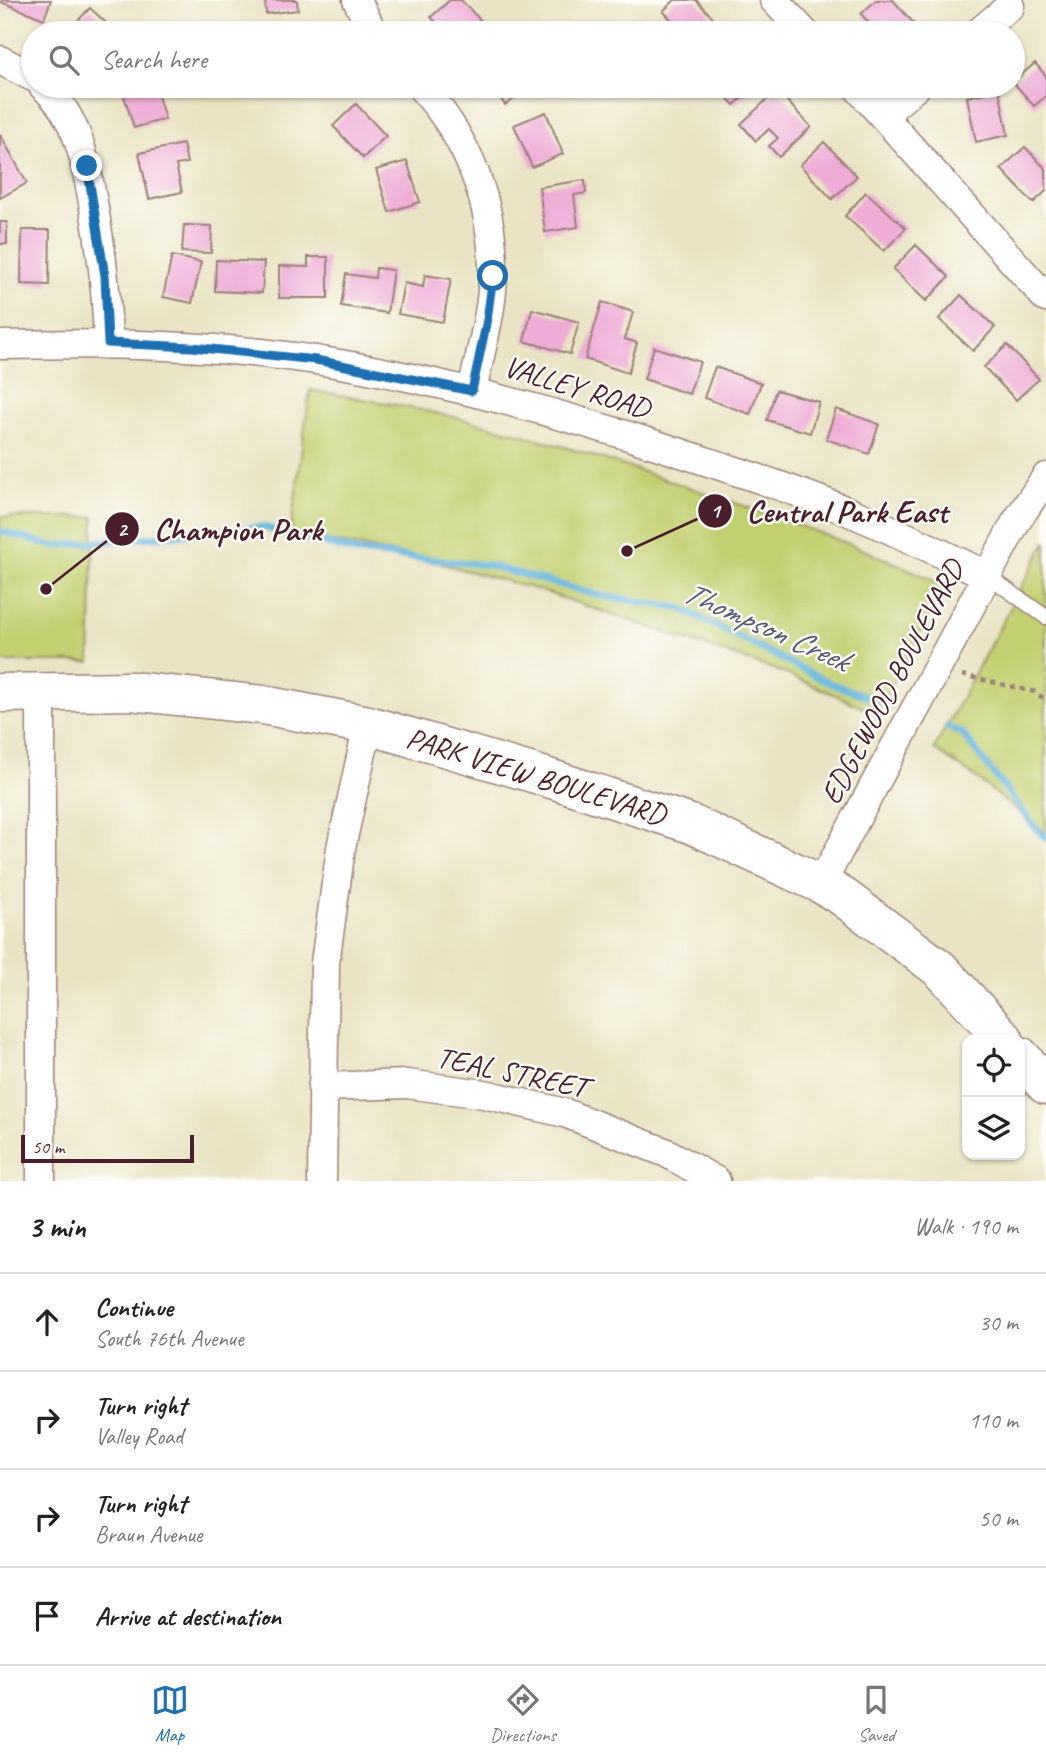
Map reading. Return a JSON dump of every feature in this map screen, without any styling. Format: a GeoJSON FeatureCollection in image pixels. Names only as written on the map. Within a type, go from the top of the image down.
{"type":"FeatureCollection","features":[{"type":"Feature","properties":{"kind":"street"},"geometry":{"type":"LineString","coordinates":[[357,0],[367,21]]}},
{"type":"Feature","properties":{"kind":"street"},"geometry":{"type":"LineString","coordinates":[[774,0],[794,21]]}},
{"type":"Feature","properties":{"kind":"street"},"geometry":{"type":"LineString","coordinates":[[992,21],[1010,6]]}},
{"type":"Feature","properties":{"kind":"street"},"geometry":{"type":"LineString","coordinates":[[0,60],[21,71]]}},
{"type":"Feature","properties":{"kind":"street"},"geometry":{"type":"LineString","coordinates":[[54,98],[66,113],[83,152],[105,276],[108,343]]}},
{"type":"Feature","properties":{"kind":"street"},"geometry":{"type":"LineString","coordinates":[[430,98],[447,118],[463,145],[479,186],[489,231],[493,276],[491,297],[472,391]]}},
{"type":"Feature","properties":{"kind":"street"},"geometry":{"type":"LineString","coordinates":[[867,98],[1046,298]]}},
{"type":"Feature","properties":{"kind":"street"},"geometry":{"type":"LineString","coordinates":[[883,115],[903,98]]}},
{"type":"Feature","properties":{"kind":"street","name":"VALLEY ROAD"},"geometry":{"type":"LineString","coordinates":[[0,345],[108,343],[192,347],[316,360],[472,391],[578,419],[814,499],[890,529],[988,576]]}},
{"type":"Feature","properties":{"kind":"street","name":"EDGEWOOD BOULEVARD"},"geometry":{"type":"LineString","coordinates":[[821,884],[1016,522],[1046,477]]}},
{"type":"Feature","properties":{"kind":"street","name":"PARK VIEW BOULEVARD"},"geometry":{"type":"LineString","coordinates":[[0,692],[131,691],[263,705],[368,725],[536,774],[691,824],[821,884],[849,902],[940,970],[999,1034]]}},
{"type":"Feature","properties":{"kind":"street"},"geometry":{"type":"LineString","coordinates":[[40,1181],[41,692]]}},
{"type":"Feature","properties":{"kind":"street"},"geometry":{"type":"LineString","coordinates":[[322,1181],[325,962],[341,848],[368,725]]}},
{"type":"Feature","properties":{"kind":"street"},"geometry":{"type":"LineString","coordinates":[[1025,1062],[1046,1085]]}},
{"type":"Feature","properties":{"kind":"street","name":"TEAL STREET"},"geometry":{"type":"LineString","coordinates":[[323,1087],[407,1084],[484,1094],[565,1113],[667,1153],[716,1181]]}},
{"type":"Feature","properties":{"kind":"lane"},"geometry":{"type":"LineString","coordinates":[[988,576],[1046,617]]}},
{"type":"Feature","properties":{"kind":"path"},"geometry":{"type":"LineString","coordinates":[[962,675],[1034,692],[1046,700]]}},
{"type":"Feature","properties":{"kind":"green space"},"geometry":{"type":"Polygon","coordinates":[[[310,390],[446,415],[573,449],[799,525],[945,586],[876,714],[776,670],[539,590],[416,557],[290,534],[310,390]]]}},
{"type":"Feature","properties":{"kind":"green space"},"geometry":{"type":"Polygon","coordinates":[[[0,517],[94,517],[90,662],[0,662],[0,517]]]}},
{"type":"Feature","properties":{"kind":"green space"},"geometry":{"type":"Polygon","coordinates":[[[1046,542],[1046,833],[975,777],[934,749],[1046,542]]]}},
{"type":"Feature","properties":{"kind":"building"},"geometry":{"type":"Polygon","coordinates":[[[51,0],[44,19],[1,2],[51,0]]]}},
{"type":"Feature","properties":{"kind":"building"},"geometry":{"type":"Polygon","coordinates":[[[265,0],[297,0],[298,10],[266,14],[265,0]]]}},
{"type":"Feature","properties":{"kind":"building"},"geometry":{"type":"Polygon","coordinates":[[[450,0],[461,0],[481,21],[435,21],[431,17],[450,0]]]}},
{"type":"Feature","properties":{"kind":"building"},"geometry":{"type":"Polygon","coordinates":[[[675,0],[696,0],[716,21],[673,21],[663,11],[675,0]]]}},
{"type":"Feature","properties":{"kind":"building"},"geometry":{"type":"Polygon","coordinates":[[[876,0],[893,0],[911,21],[867,21],[861,14],[876,0]]]}},
{"type":"Feature","properties":{"kind":"building"},"geometry":{"type":"Polygon","coordinates":[[[90,8],[104,21],[78,21],[90,8]]]}},
{"type":"Feature","properties":{"kind":"building"},"geometry":{"type":"Polygon","coordinates":[[[1035,63],[1046,76],[1046,96],[1034,106],[1025,96],[1025,72],[1035,63]]]}},
{"type":"Feature","properties":{"kind":"building"},"geometry":{"type":"Polygon","coordinates":[[[125,98],[159,98],[165,119],[134,128],[125,98]]]}},
{"type":"Feature","properties":{"kind":"building"},"geometry":{"type":"Polygon","coordinates":[[[500,98],[516,98],[505,105],[500,98]]]}},
{"type":"Feature","properties":{"kind":"building"},"geometry":{"type":"Polygon","coordinates":[[[727,98],[742,98],[734,105],[727,98]]]}},
{"type":"Feature","properties":{"kind":"building"},"geometry":{"type":"Polygon","coordinates":[[[769,98],[784,98],[811,127],[779,157],[769,146],[778,138],[769,129],[756,141],[741,124],[769,98]]]}},
{"type":"Feature","properties":{"kind":"building"},"geometry":{"type":"Polygon","coordinates":[[[967,98],[1001,98],[1008,135],[976,142],[967,98]]]}},
{"type":"Feature","properties":{"kind":"building"},"geometry":{"type":"Polygon","coordinates":[[[356,104],[386,136],[363,158],[333,126],[356,104]]]}},
{"type":"Feature","properties":{"kind":"building"},"geometry":{"type":"Polygon","coordinates":[[[546,112],[563,154],[532,167],[514,125],[546,112]]]}},
{"type":"Feature","properties":{"kind":"building"},"geometry":{"type":"Polygon","coordinates":[[[0,134],[27,183],[0,198],[0,134]]]}},
{"type":"Feature","properties":{"kind":"building"},"geometry":{"type":"Polygon","coordinates":[[[824,142],[857,176],[832,199],[800,165],[824,142]]]}},
{"type":"Feature","properties":{"kind":"building"},"geometry":{"type":"Polygon","coordinates":[[[183,144],[187,163],[176,165],[182,192],[149,199],[139,153],[183,144]]]}},
{"type":"Feature","properties":{"kind":"building"},"geometry":{"type":"Polygon","coordinates":[[[1025,147],[1046,169],[1046,191],[1033,203],[1001,169],[1025,147]]]}},
{"type":"Feature","properties":{"kind":"building"},"geometry":{"type":"Polygon","coordinates":[[[407,161],[420,202],[389,212],[376,170],[407,161]]]}},
{"type":"Feature","properties":{"kind":"building"},"geometry":{"type":"Polygon","coordinates":[[[585,180],[586,193],[574,195],[578,227],[545,232],[539,187],[585,180]]]}},
{"type":"Feature","properties":{"kind":"building"},"geometry":{"type":"Polygon","coordinates":[[[866,192],[906,228],[884,251],[845,216],[866,192]]]}},
{"type":"Feature","properties":{"kind":"building"},"geometry":{"type":"Polygon","coordinates":[[[0,222],[7,222],[7,244],[0,244],[0,222]]]}},
{"type":"Feature","properties":{"kind":"building"},"geometry":{"type":"Polygon","coordinates":[[[184,225],[212,226],[211,253],[182,252],[184,225]]]}},
{"type":"Feature","properties":{"kind":"building"},"geometry":{"type":"Polygon","coordinates":[[[22,230],[50,230],[49,285],[21,284],[22,230]]]}},
{"type":"Feature","properties":{"kind":"building"},"geometry":{"type":"Polygon","coordinates":[[[916,245],[949,277],[926,301],[893,269],[916,245]]]}},
{"type":"Feature","properties":{"kind":"building"},"geometry":{"type":"Polygon","coordinates":[[[172,256],[201,262],[192,303],[163,297],[172,256]]]}},
{"type":"Feature","properties":{"kind":"building"},"geometry":{"type":"Polygon","coordinates":[[[308,257],[328,257],[328,298],[279,298],[279,266],[308,267],[308,257]]]}},
{"type":"Feature","properties":{"kind":"building"},"geometry":{"type":"Polygon","coordinates":[[[216,260],[264,262],[262,293],[215,291],[216,260]]]}},
{"type":"Feature","properties":{"kind":"building"},"geometry":{"type":"Polygon","coordinates":[[[376,268],[393,270],[387,313],[341,306],[346,274],[375,278],[376,268]]]}},
{"type":"Feature","properties":{"kind":"building"},"geometry":{"type":"Polygon","coordinates":[[[425,275],[451,279],[443,322],[398,314],[404,283],[423,287],[425,275]]]}},
{"type":"Feature","properties":{"kind":"building"},"geometry":{"type":"Polygon","coordinates":[[[961,295],[995,327],[973,351],[939,319],[961,295]]]}},
{"type":"Feature","properties":{"kind":"building"},"geometry":{"type":"Polygon","coordinates":[[[602,302],[633,312],[625,339],[637,343],[628,373],[585,359],[602,302]]]}},
{"type":"Feature","properties":{"kind":"building"},"geometry":{"type":"Polygon","coordinates":[[[532,309],[579,322],[570,354],[524,341],[532,309]]]}},
{"type":"Feature","properties":{"kind":"building"},"geometry":{"type":"Polygon","coordinates":[[[1007,345],[1039,379],[1016,400],[984,367],[1007,345]]]}},
{"type":"Feature","properties":{"kind":"building"},"geometry":{"type":"Polygon","coordinates":[[[654,347],[700,362],[689,394],[644,379],[654,347]]]}},
{"type":"Feature","properties":{"kind":"building"},"geometry":{"type":"Polygon","coordinates":[[[715,367],[761,383],[750,414],[704,398],[715,367]]]}},
{"type":"Feature","properties":{"kind":"building"},"geometry":{"type":"Polygon","coordinates":[[[776,390],[819,402],[810,433],[767,420],[776,390]]]}},
{"type":"Feature","properties":{"kind":"building"},"geometry":{"type":"Polygon","coordinates":[[[836,409],[879,424],[869,454],[826,439],[836,409]]]}},
{"type":"Feature","properties":{"kind":"waterway","name":"Thompson Creek"},"geometry":{"type":"LineString","coordinates":[[0,531],[53,546],[262,527],[359,552],[487,565],[602,596],[680,608],[830,683],[890,705]]}},
{"type":"Feature","properties":{"kind":"waterway","name":"Thompson Creek"},"geometry":{"type":"LineString","coordinates":[[947,727],[962,733],[1046,838]]}},
{"type":"Feature","properties":{"kind":"place","name":"Central Park East"},"geometry":{"type":"Point","coordinates":[627,551]}},
{"type":"Feature","properties":{"kind":"place","name":"Champion Park"},"geometry":{"type":"Point","coordinates":[46,589]}},
{"type":"Feature","properties":{"kind":"route"},"geometry":{"type":"LineString","coordinates":[[87,166],[105,276],[108,343],[242,351],[316,360],[472,391],[493,276]]}}]}
